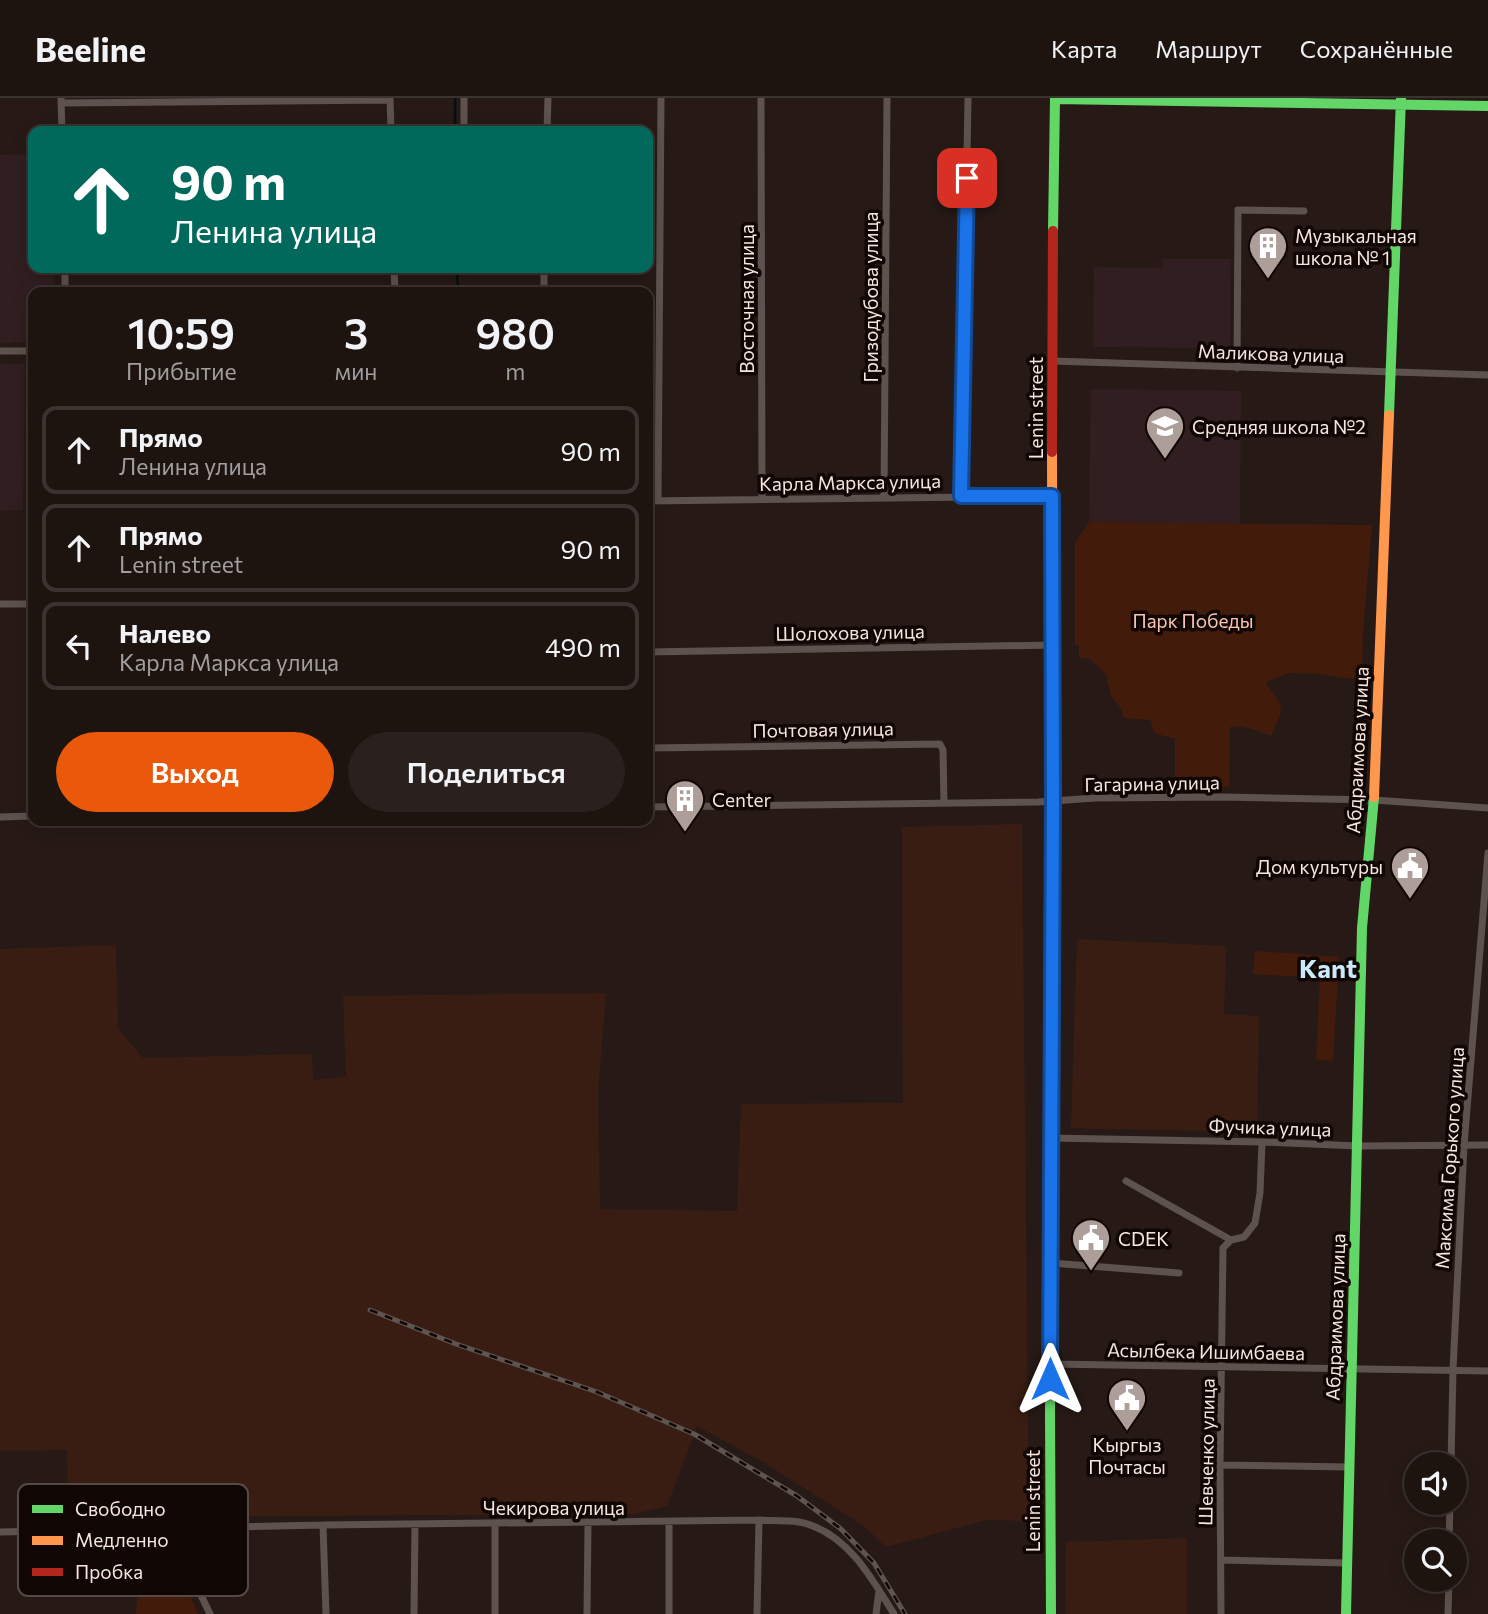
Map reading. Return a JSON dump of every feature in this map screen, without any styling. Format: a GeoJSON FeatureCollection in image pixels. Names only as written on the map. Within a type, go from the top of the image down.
{"type":"FeatureCollection","features":[{"type":"Feature","properties":{"kind":"street"},"geometry":{"type":"LineString","coordinates":[[464,98],[464,126]]}},
{"type":"Feature","properties":{"kind":"street"},"geometry":{"type":"LineString","coordinates":[[547,126],[548,98]]}},
{"type":"Feature","properties":{"kind":"street"},"geometry":{"type":"LineString","coordinates":[[658,500],[661,98]]}},
{"type":"Feature","properties":{"kind":"street","name":"Восточная улица"},"geometry":{"type":"LineString","coordinates":[[761,98],[762,499]]}},
{"type":"Feature","properties":{"kind":"street","name":"Гризодубова улица"},"geometry":{"type":"LineString","coordinates":[[884,497],[887,98]]}},
{"type":"Feature","properties":{"kind":"street"},"geometry":{"type":"LineString","coordinates":[[961,496],[968,98]]}},
{"type":"Feature","properties":{"kind":"street"},"geometry":{"type":"LineString","coordinates":[[62,126],[61,101],[390,99],[391,126]]}},
{"type":"Feature","properties":{"kind":"street"},"geometry":{"type":"LineString","coordinates":[[1055,99],[1401,101],[1488,106]]}},
{"type":"Feature","properties":{"kind":"street","name":"Lenin street"},"geometry":{"type":"LineString","coordinates":[[1051,1614],[1052,361],[1055,99]]}},
{"type":"Feature","properties":{"kind":"street","name":"Абдраимова улица"},"geometry":{"type":"LineString","coordinates":[[1346,1614],[1362,928],[1374,800],[1401,101]]}},
{"type":"Feature","properties":{"kind":"street"},"geometry":{"type":"LineString","coordinates":[[1237,368],[1238,210],[1304,211]]}},
{"type":"Feature","properties":{"kind":"street"},"geometry":{"type":"LineString","coordinates":[[0,351],[28,351]]}},
{"type":"Feature","properties":{"kind":"street","name":"Маликова улица"},"geometry":{"type":"LineString","coordinates":[[1052,361],[1488,375]]}},
{"type":"Feature","properties":{"kind":"street","name":"Карла Маркса улица"},"geometry":{"type":"LineString","coordinates":[[653,500],[1052,496]]}},
{"type":"Feature","properties":{"kind":"street"},"geometry":{"type":"LineString","coordinates":[[0,604],[28,604]]}},
{"type":"Feature","properties":{"kind":"street","name":"Шолохова улица"},"geometry":{"type":"LineString","coordinates":[[653,652],[1053,645]]}},
{"type":"Feature","properties":{"kind":"street","name":"Почтовая улица"},"geometry":{"type":"LineString","coordinates":[[653,748],[940,744],[943,750],[944,803]]}},
{"type":"Feature","properties":{"kind":"street","name":"Гагарина улица"},"geometry":{"type":"LineString","coordinates":[[653,807],[1211,797],[1374,800],[1488,808]]}},
{"type":"Feature","properties":{"kind":"street"},"geometry":{"type":"LineString","coordinates":[[0,817],[28,816]]}},
{"type":"Feature","properties":{"kind":"street","name":"Максима Горького улица"},"geometry":{"type":"LineString","coordinates":[[1451,1452],[1464,1145],[1488,853]]}},
{"type":"Feature","properties":{"kind":"street","name":"Фучика улица"},"geometry":{"type":"LineString","coordinates":[[1051,1138],[1358,1146],[1488,1145]]}},
{"type":"Feature","properties":{"kind":"street"},"geometry":{"type":"LineString","coordinates":[[1126,1181],[1231,1240],[1244,1237],[1255,1223],[1260,1193],[1262,1142]]}},
{"type":"Feature","properties":{"kind":"street","name":"Шевченко улица"},"geometry":{"type":"LineString","coordinates":[[1221,1614],[1223,1248],[1231,1240]]}},
{"type":"Feature","properties":{"kind":"street"},"geometry":{"type":"LineString","coordinates":[[1051,1262],[1179,1273]]}},
{"type":"Feature","properties":{"kind":"street","name":"Асылбека Ишимбаева"},"geometry":{"type":"LineString","coordinates":[[1050,1364],[1488,1371]]}},
{"type":"Feature","properties":{"kind":"street"},"geometry":{"type":"LineString","coordinates":[[1220,1465],[1349,1467]]}},
{"type":"Feature","properties":{"kind":"street"},"geometry":{"type":"LineString","coordinates":[[757,1614],[759,1520]]}},
{"type":"Feature","properties":{"kind":"street","name":"Чекирова улица"},"geometry":{"type":"LineString","coordinates":[[248,1526],[788,1521],[812,1525],[832,1536],[862,1563],[894,1614]]}},
{"type":"Feature","properties":{"kind":"street"},"geometry":{"type":"LineString","coordinates":[[668,1522],[669,1614]]}},
{"type":"Feature","properties":{"kind":"street"},"geometry":{"type":"LineString","coordinates":[[495,1523],[495,1614]]}},
{"type":"Feature","properties":{"kind":"street"},"geometry":{"type":"LineString","coordinates":[[587,1614],[588,1523]]}},
{"type":"Feature","properties":{"kind":"street"},"geometry":{"type":"LineString","coordinates":[[414,1614],[415,1524]]}},
{"type":"Feature","properties":{"kind":"street"},"geometry":{"type":"LineString","coordinates":[[323,1525],[326,1614]]}},
{"type":"Feature","properties":{"kind":"street","name":"Чекирова улица"},"geometry":{"type":"LineString","coordinates":[[0,1532],[18,1532]]}},
{"type":"Feature","properties":{"kind":"street"},"geometry":{"type":"LineString","coordinates":[[1220,1560],[1347,1563]]}},
{"type":"Feature","properties":{"kind":"street"},"geometry":{"type":"LineString","coordinates":[[876,1614],[879,1591]]}},
{"type":"Feature","properties":{"kind":"street"},"geometry":{"type":"LineString","coordinates":[[1448,1614],[1449,1592]]}},
{"type":"Feature","properties":{"kind":"street"},"geometry":{"type":"LineString","coordinates":[[201,1596],[210,1614]]}},
{"type":"Feature","properties":{"kind":"shaded area"},"geometry":{"type":"Polygon","coordinates":[[[28,154],[28,273],[54,273],[54,287],[28,287],[28,342],[0,343],[0,155],[28,154]]]}},
{"type":"Feature","properties":{"kind":"shaded area"},"geometry":{"type":"Polygon","coordinates":[[[1163,259],[1231,259],[1230,348],[1093,347],[1094,267],[1163,268],[1163,259]]]}},
{"type":"Feature","properties":{"kind":"shaded area"},"geometry":{"type":"Polygon","coordinates":[[[0,364],[25,364],[23,510],[0,510],[0,364]]]}},
{"type":"Feature","properties":{"kind":"shaded area","name":"Средняя школа №2"},"geometry":{"type":"Polygon","coordinates":[[[1091,389],[1241,391],[1240,524],[1089,522],[1091,389]]]}},
{"type":"Feature","properties":{"kind":"shaded area"},"geometry":{"type":"Polygon","coordinates":[[[1022,824],[1029,1521],[987,1520],[886,1547],[864,1526],[763,1462],[697,1426],[667,1506],[634,1514],[248,1516],[248,1484],[68,1484],[67,1450],[0,1451],[0,949],[116,945],[118,1029],[143,1058],[312,1054],[313,1080],[346,1077],[343,996],[606,993],[598,1093],[600,1209],[737,1211],[741,1104],[903,1103],[902,827],[1022,824]]]}},
{"type":"Feature","properties":{"kind":"shaded area"},"geometry":{"type":"Polygon","coordinates":[[[1077,939],[1226,946],[1224,1014],[1259,1016],[1257,1132],[1071,1128],[1077,939]]]}},
{"type":"Feature","properties":{"kind":"shaded area"},"geometry":{"type":"Polygon","coordinates":[[[1187,1538],[1187,1614],[1065,1614],[1066,1542],[1187,1538]]]}},
{"type":"Feature","properties":{"kind":"green space","name":"Парк Победы"},"geometry":{"type":"Polygon","coordinates":[[[1089,522],[1372,525],[1362,675],[1359,678],[1347,678],[1288,673],[1267,682],[1280,704],[1279,719],[1271,736],[1246,727],[1230,727],[1229,787],[1175,786],[1175,739],[1154,733],[1149,720],[1124,718],[1120,707],[1111,696],[1106,674],[1089,658],[1079,658],[1079,645],[1075,645],[1075,543],[1089,522]]]}},
{"type":"Feature","properties":{"kind":"green space"},"geometry":{"type":"Polygon","coordinates":[[[1255,951],[1339,957],[1333,1061],[1316,1060],[1320,978],[1253,974],[1255,951]]]}},
{"type":"Feature","properties":{"kind":"green space"},"geometry":{"type":"Polygon","coordinates":[[[137,1596],[190,1596],[198,1614],[136,1614],[137,1596]]]}},
{"type":"Feature","properties":{"kind":"waterway"},"geometry":{"type":"LineString","coordinates":[[455,98],[455,126]]}},
{"type":"Feature","properties":{"kind":"waterway"},"geometry":{"type":"LineString","coordinates":[[457,273],[458,287]]}},
{"type":"Feature","properties":{"kind":"railway"},"geometry":{"type":"LineString","coordinates":[[370,1310],[456,1344],[597,1392],[694,1434],[797,1496],[841,1529],[874,1563],[905,1614]]}},
{"type":"Feature","properties":{"kind":"traffic: fast"},"geometry":{"type":"LineString","coordinates":[[1053,231],[1055,98]]}},
{"type":"Feature","properties":{"kind":"traffic: fast"},"geometry":{"type":"LineString","coordinates":[[1389,415],[1401,98]]}},
{"type":"Feature","properties":{"kind":"traffic: fast"},"geometry":{"type":"LineString","coordinates":[[1055,99],[1488,106]]}},
{"type":"Feature","properties":{"kind":"traffic: fast"},"geometry":{"type":"LineString","coordinates":[[1346,1614],[1362,928],[1374,797]]}},
{"type":"Feature","properties":{"kind":"traffic: fast"},"geometry":{"type":"LineString","coordinates":[[1051,1614],[1053,842]]}},
{"type":"Feature","properties":{"kind":"traffic: slow"},"geometry":{"type":"LineString","coordinates":[[1374,797],[1389,415]]}},
{"type":"Feature","properties":{"kind":"traffic: slow"},"geometry":{"type":"LineString","coordinates":[[1052,452],[1053,842]]}},
{"type":"Feature","properties":{"kind":"traffic: jam"},"geometry":{"type":"LineString","coordinates":[[1052,452],[1053,231]]}},
{"type":"Feature","properties":{"kind":"place","name":"Музыкальная школа № 1"},"geometry":{"type":"Point","coordinates":[1268,280]}},
{"type":"Feature","properties":{"kind":"place","name":"Средняя школа №2"},"geometry":{"type":"Point","coordinates":[1165,460]}},
{"type":"Feature","properties":{"kind":"place","name":"Center"},"geometry":{"type":"Point","coordinates":[685,833]}},
{"type":"Feature","properties":{"kind":"place","name":"Дом культуры"},"geometry":{"type":"Point","coordinates":[1410,900]}},
{"type":"Feature","properties":{"kind":"place","name":"CDEK"},"geometry":{"type":"Point","coordinates":[1091,1272]}},
{"type":"Feature","properties":{"kind":"place","name":"Кыргыз Почтасы"},"geometry":{"type":"Point","coordinates":[1127,1432]}},
{"type":"Feature","properties":{"kind":"district","name":"Kant"},"geometry":{"type":"Point","coordinates":[1328,967]}},
{"type":"Feature","properties":{"kind":"route"},"geometry":{"type":"LineString","coordinates":[[967,178],[961,496],[1052,496],[1050,1379]]}}]}
